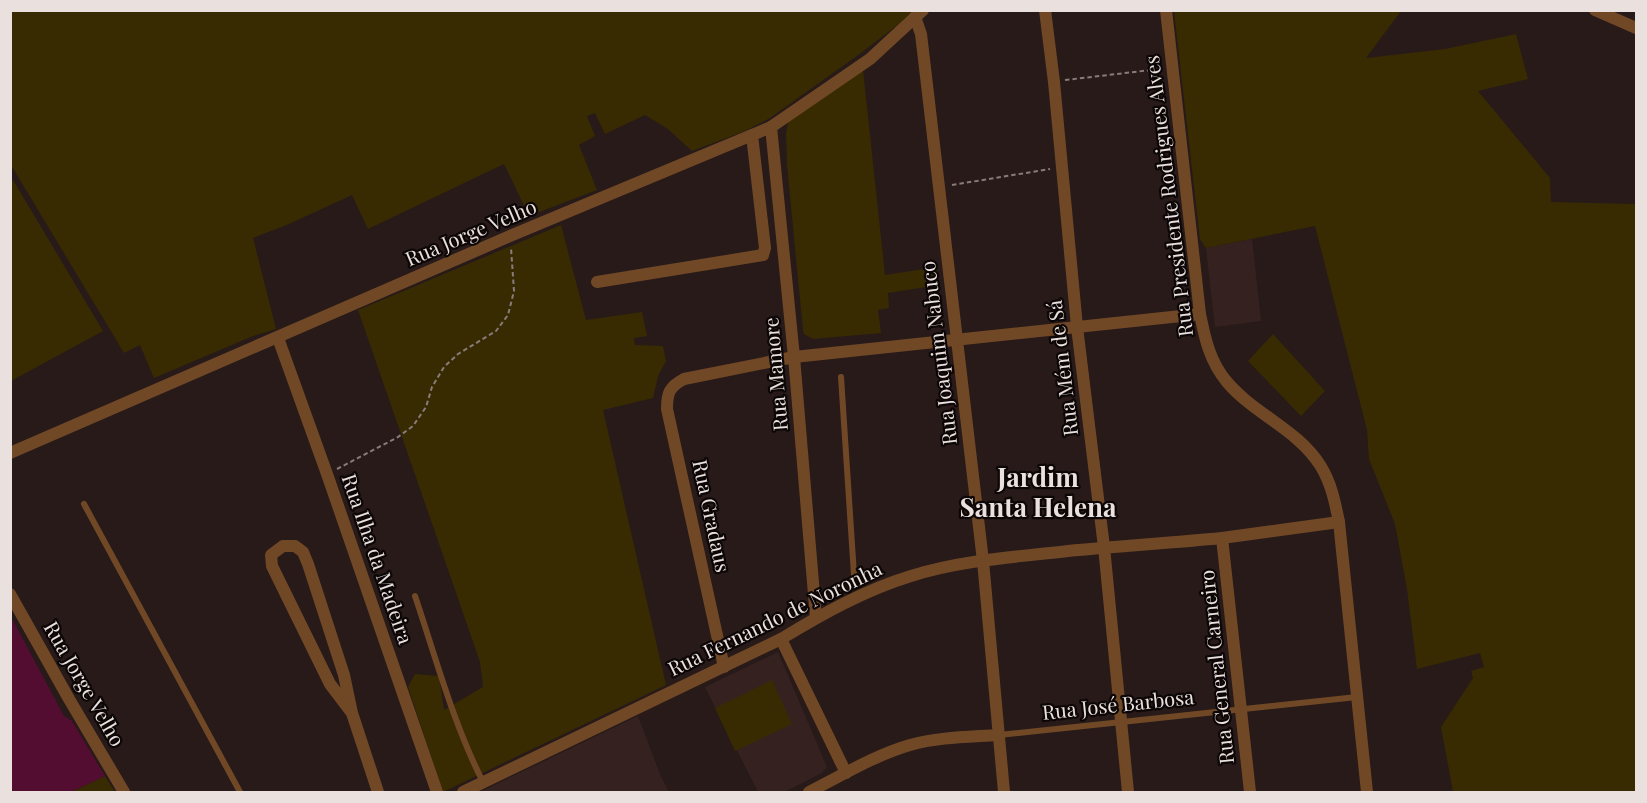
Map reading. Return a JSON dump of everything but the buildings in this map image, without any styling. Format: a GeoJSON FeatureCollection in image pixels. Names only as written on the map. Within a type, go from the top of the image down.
{"type":"FeatureCollection","features":[{"type":"Feature","properties":{"kind":"street","name":"Rua Mém de Sá"},"geometry":{"type":"LineString","coordinates":[[1044,10],[1054,82],[1077,327],[1104,548],[1128,792]]}},
{"type":"Feature","properties":{"kind":"street","name":"Rua Presidente Rodrigues Alves"},"geometry":{"type":"LineString","coordinates":[[1166,10],[1200,314],[1206,345],[1227,382],[1244,399],[1278,423],[1320,464],[1333,494],[1339,522],[1367,792]]}},
{"type":"Feature","properties":{"kind":"street"},"geometry":{"type":"LineString","coordinates":[[1594,10],[1636,28]]}},
{"type":"Feature","properties":{"kind":"street","name":"Rua Jorge Velho"},"geometry":{"type":"LineString","coordinates":[[10,453],[510,236],[771,127],[870,59],[919,14]]}},
{"type":"Feature","properties":{"kind":"street","name":"Rua Joaquim Nabuco"},"geometry":{"type":"LineString","coordinates":[[919,14],[983,561],[1004,792]]}},
{"type":"Feature","properties":{"kind":"street","name":"Rua Mamore"},"geometry":{"type":"LineString","coordinates":[[771,127],[794,357],[816,618]]}},
{"type":"Feature","properties":{"kind":"street"},"geometry":{"type":"LineString","coordinates":[[597,282],[763,255],[765,248],[752,135]]}},
{"type":"Feature","properties":{"kind":"street"},"geometry":{"type":"LineString","coordinates":[[794,357],[1200,314]]}},
{"type":"Feature","properties":{"kind":"street","name":"Rua Ilha da Madeira"},"geometry":{"type":"LineString","coordinates":[[278,338],[437,792]]}},
{"type":"Feature","properties":{"kind":"street","name":"Rua Gradaus"},"geometry":{"type":"LineString","coordinates":[[724,667],[667,409],[667,399],[675,384],[684,379],[794,357]]}},
{"type":"Feature","properties":{"kind":"street","name":"Rua Fernando de Noronha"},"geometry":{"type":"LineString","coordinates":[[463,792],[781,639],[816,618],[897,581],[983,561],[1222,538],[1339,522]]}},
{"type":"Feature","properties":{"kind":"street","name":"Rua General Carneiro"},"geometry":{"type":"LineString","coordinates":[[1222,538],[1250,792]]}},
{"type":"Feature","properties":{"kind":"street"},"geometry":{"type":"LineString","coordinates":[[352,713],[330,684],[272,566],[271,555],[283,546],[295,546],[303,552],[308,564],[344,675],[352,713],[378,792]]}},
{"type":"Feature","properties":{"kind":"street","name":"Rua Jorge Velho"},"geometry":{"type":"LineString","coordinates":[[10,594],[124,792]]}},
{"type":"Feature","properties":{"kind":"street"},"geometry":{"type":"LineString","coordinates":[[781,639],[846,773]]}},
{"type":"Feature","properties":{"kind":"street"},"geometry":{"type":"LineString","coordinates":[[809,792],[887,753],[908,746],[926,741],[998,735]]}},
{"type":"Feature","properties":{"kind":"lane"},"geometry":{"type":"LineString","coordinates":[[841,377],[854,575]]}},
{"type":"Feature","properties":{"kind":"lane"},"geometry":{"type":"LineString","coordinates":[[84,504],[240,792]]}},
{"type":"Feature","properties":{"kind":"lane"},"geometry":{"type":"LineString","coordinates":[[415,596],[455,716],[471,759],[483,783]]}},
{"type":"Feature","properties":{"kind":"lane","name":"Rua José Barbosa"},"geometry":{"type":"LineString","coordinates":[[998,735],[1357,697]]}},
{"type":"Feature","properties":{"kind":"path"},"geometry":{"type":"LineString","coordinates":[[1054,82],[1172,68]]}},
{"type":"Feature","properties":{"kind":"path"},"geometry":{"type":"LineString","coordinates":[[939,187],[1062,168]]}},
{"type":"Feature","properties":{"kind":"path"},"geometry":{"type":"LineString","coordinates":[[327,474],[398,437],[413,426],[426,407],[432,387],[444,367],[458,354],[496,331],[508,315],[514,291],[510,236]]}},
{"type":"Feature","properties":{"kind":"shaded area"},"geometry":{"type":"Polygon","coordinates":[[[11,11],[913,11],[861,53],[770,118],[745,131],[692,151],[668,129],[645,115],[605,134],[595,113],[587,116],[595,136],[579,145],[597,190],[529,216],[504,164],[368,229],[352,195],[253,238],[276,329],[253,336],[154,378],[140,345],[124,353],[11,165],[11,11]]]}},
{"type":"Feature","properties":{"kind":"shaded area"},"geometry":{"type":"Polygon","coordinates":[[[1174,11],[1401,11],[1366,58],[1445,49],[1516,34],[1528,79],[1478,91],[1550,178],[1551,202],[1636,204],[1636,792],[1453,792],[1441,727],[1473,678],[1471,671],[1484,667],[1480,653],[1417,669],[1407,589],[1395,524],[1369,459],[1367,430],[1315,226],[1206,248],[1200,239],[1174,11]]]}},
{"type":"Feature","properties":{"kind":"shaded area"},"geometry":{"type":"Polygon","coordinates":[[[863,70],[885,275],[937,267],[939,285],[888,293],[889,308],[878,310],[881,333],[813,339],[804,334],[803,330],[786,133],[788,123],[792,118],[863,70]]]}},
{"type":"Feature","properties":{"kind":"shaded area"},"geometry":{"type":"Polygon","coordinates":[[[13,180],[103,331],[11,381],[10,181],[13,180]]]}},
{"type":"Feature","properties":{"kind":"shaded area"},"geometry":{"type":"Polygon","coordinates":[[[561,225],[586,320],[642,312],[647,336],[634,338],[635,345],[663,346],[666,361],[658,376],[653,398],[603,410],[666,685],[443,792],[408,687],[415,674],[439,676],[444,710],[483,687],[480,662],[358,310],[561,225]]]}},
{"type":"Feature","properties":{"kind":"shaded area"},"geometry":{"type":"Polygon","coordinates":[[[1252,239],[1261,321],[1215,327],[1206,248],[1252,239]]]}},
{"type":"Feature","properties":{"kind":"shaded area"},"geometry":{"type":"Polygon","coordinates":[[[1273,334],[1325,391],[1301,416],[1248,361],[1273,334]]]}},
{"type":"Feature","properties":{"kind":"shaded area"},"geometry":{"type":"Polygon","coordinates":[[[778,652],[827,767],[822,773],[784,792],[758,792],[705,687],[778,652]]]}},
{"type":"Feature","properties":{"kind":"shaded area"},"geometry":{"type":"Polygon","coordinates":[[[772,680],[792,724],[735,751],[715,708],[772,680]]]}},
{"type":"Feature","properties":{"kind":"shaded area"},"geometry":{"type":"Polygon","coordinates":[[[638,716],[669,792],[480,792],[638,716]]]}},
{"type":"Feature","properties":{"kind":"shaded area"},"geometry":{"type":"Polygon","coordinates":[[[105,776],[115,792],[71,792],[105,776]]]}},
{"type":"Feature","properties":{"kind":"district","name":"Jardim Santa Helena"},"geometry":{"type":"Point","coordinates":[1038,493]}}]}
